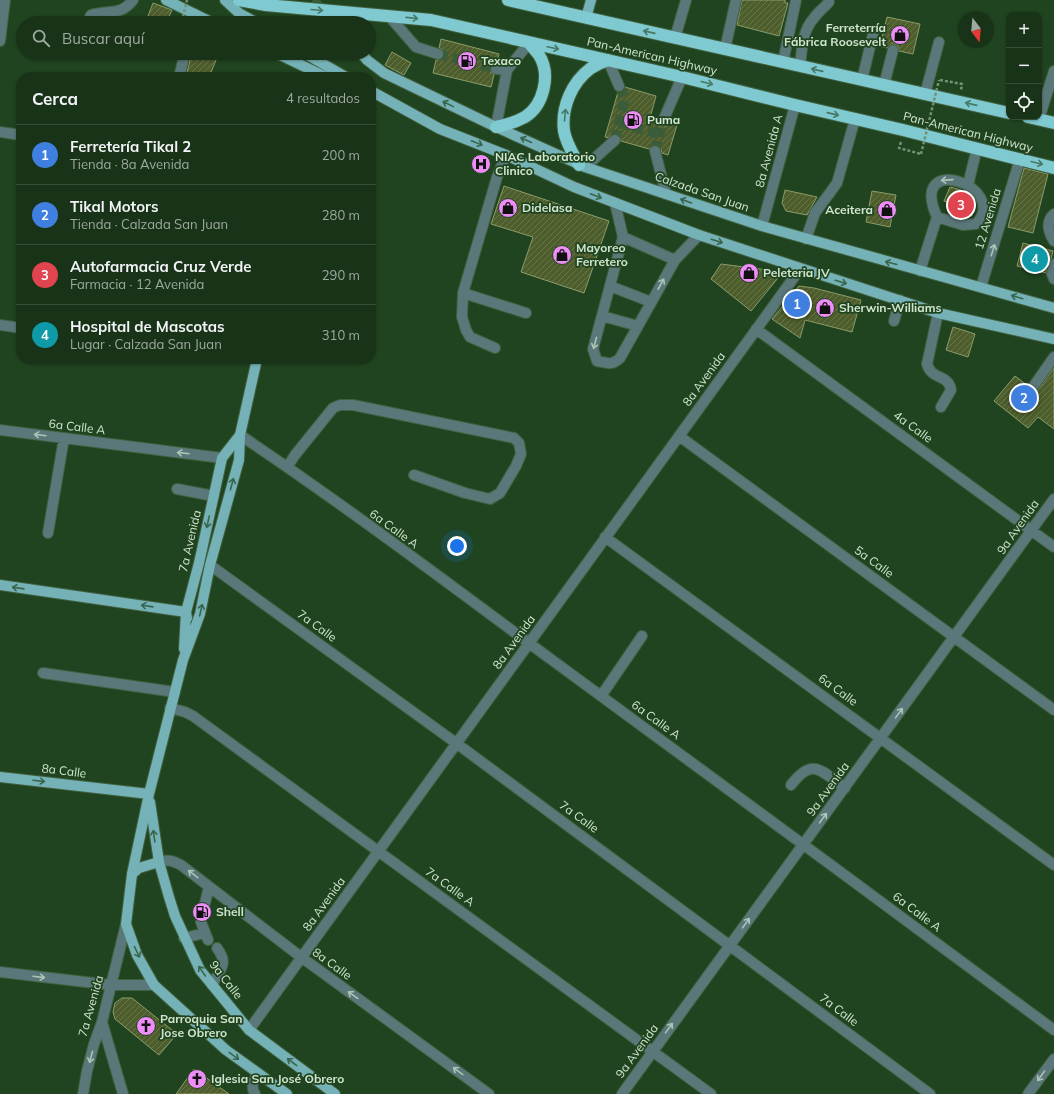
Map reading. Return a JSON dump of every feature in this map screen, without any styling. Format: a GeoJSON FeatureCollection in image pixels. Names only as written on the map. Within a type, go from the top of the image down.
{"type":"FeatureCollection","features":[{"type":"Feature","properties":{"kind":"highway","name":"Pan-American Highway"},"geometry":{"type":"LineString","coordinates":[[243,0],[266,5],[431,20],[682,77],[1054,168]]}},
{"type":"Feature","properties":{"kind":"highway","name":"Pan-American Highway"},"geometry":{"type":"LineString","coordinates":[[508,0],[1006,112]]}},
{"type":"Feature","properties":{"kind":"highway"},"geometry":{"type":"LineString","coordinates":[[496,127],[512,124],[527,116],[538,104],[544,88],[545,72],[540,56],[529,43]]}},
{"type":"Feature","properties":{"kind":"highway"},"geometry":{"type":"LineString","coordinates":[[582,166],[570,149],[564,131],[564,113],[569,96],[578,80],[591,68],[608,60]]}},
{"type":"Feature","properties":{"kind":"highway"},"geometry":{"type":"LineString","coordinates":[[1042,120],[1054,123]]}},
{"type":"Feature","properties":{"kind":"main road"},"geometry":{"type":"LineString","coordinates":[[166,0],[190,16]]}},
{"type":"Feature","properties":{"kind":"main road"},"geometry":{"type":"LineString","coordinates":[[225,0],[244,16]]}},
{"type":"Feature","properties":{"kind":"main road"},"geometry":{"type":"LineString","coordinates":[[586,18],[591,0]]}},
{"type":"Feature","properties":{"kind":"main road"},"geometry":{"type":"LineString","coordinates":[[291,60],[316,72]]}},
{"type":"Feature","properties":{"kind":"main road"},"geometry":{"type":"LineString","coordinates":[[316,60],[337,72]]}},
{"type":"Feature","properties":{"kind":"main road","name":"Calzada San Juan"},"geometry":{"type":"LineString","coordinates":[[367,60],[384,73],[496,127],[582,166],[762,226],[1054,308]]}},
{"type":"Feature","properties":{"kind":"main road"},"geometry":{"type":"LineString","coordinates":[[376,94],[440,129]]}},
{"type":"Feature","properties":{"kind":"main road"},"geometry":{"type":"LineString","coordinates":[[376,99],[440,129],[506,155],[574,187],[699,235],[938,313],[1054,339]]}},
{"type":"Feature","properties":{"kind":"main road","name":"7a Avenida"},"geometry":{"type":"LineString","coordinates":[[132,874],[149,794],[174,692],[183,660],[200,614],[210,565],[239,460],[240,435],[256,364]]}},
{"type":"Feature","properties":{"kind":"main road","name":"7a Avenida"},"geometry":{"type":"LineString","coordinates":[[183,660],[186,612],[199,563],[222,458],[240,435]]}},
{"type":"Feature","properties":{"kind":"main road"},"geometry":{"type":"LineString","coordinates":[[0,585],[186,612],[192,635]]}},
{"type":"Feature","properties":{"kind":"main road","name":"8a Calle"},"geometry":{"type":"LineString","coordinates":[[0,777],[149,794]]}},
{"type":"Feature","properties":{"kind":"main road","name":"9a Calle"},"geometry":{"type":"LineString","coordinates":[[149,794],[154,839],[159,862],[175,916],[200,970],[249,1030],[335,1094]]}},
{"type":"Feature","properties":{"kind":"main road"},"geometry":{"type":"LineString","coordinates":[[159,862],[143,866],[132,874],[126,924],[137,955],[154,985],[226,1050],[288,1094]]}},
{"type":"Feature","properties":{"kind":"street"},"geometry":{"type":"LineString","coordinates":[[90,16],[98,13],[117,12],[133,0]]}},
{"type":"Feature","properties":{"kind":"street"},"geometry":{"type":"LineString","coordinates":[[675,38],[686,0]]}},
{"type":"Feature","properties":{"kind":"street"},"geometry":{"type":"LineString","coordinates":[[725,49],[736,0]]}},
{"type":"Feature","properties":{"kind":"street"},"geometry":{"type":"LineString","coordinates":[[783,62],[796,0]]}},
{"type":"Feature","properties":{"kind":"street"},"geometry":{"type":"LineString","coordinates":[[800,66],[803,42],[807,28],[813,19],[829,2]]}},
{"type":"Feature","properties":{"kind":"street"},"geometry":{"type":"LineString","coordinates":[[0,41],[3,6]]}},
{"type":"Feature","properties":{"kind":"street"},"geometry":{"type":"LineString","coordinates":[[389,16],[416,47],[438,54]]}},
{"type":"Feature","properties":{"kind":"street"},"geometry":{"type":"LineString","coordinates":[[862,80],[873,34]]}},
{"type":"Feature","properties":{"kind":"street"},"geometry":{"type":"LineString","coordinates":[[925,94],[939,42]]}},
{"type":"Feature","properties":{"kind":"street"},"geometry":{"type":"LineString","coordinates":[[496,127],[507,70],[529,43]]}},
{"type":"Feature","properties":{"kind":"street"},"geometry":{"type":"LineString","coordinates":[[884,85],[893,50]]}},
{"type":"Feature","properties":{"kind":"street"},"geometry":{"type":"LineString","coordinates":[[180,72],[183,60]]}},
{"type":"Feature","properties":{"kind":"street"},"geometry":{"type":"LineString","coordinates":[[608,60],[619,86]]}},
{"type":"Feature","properties":{"kind":"street"},"geometry":{"type":"LineString","coordinates":[[496,69],[507,70]]}},
{"type":"Feature","properties":{"kind":"street"},"geometry":{"type":"LineString","coordinates":[[1042,99],[1054,71]]}},
{"type":"Feature","properties":{"kind":"street"},"geometry":{"type":"LineString","coordinates":[[663,122],[682,77]]}},
{"type":"Feature","properties":{"kind":"street","name":"8a Avenida A"},"geometry":{"type":"LineString","coordinates":[[762,226],[795,105]]}},
{"type":"Feature","properties":{"kind":"street"},"geometry":{"type":"LineString","coordinates":[[806,239],[815,213],[837,183],[855,119]]}},
{"type":"Feature","properties":{"kind":"street"},"geometry":{"type":"LineString","coordinates":[[0,132],[16,134]]}},
{"type":"Feature","properties":{"kind":"street"},"geometry":{"type":"LineString","coordinates":[[582,166],[615,140]]}},
{"type":"Feature","properties":{"kind":"street"},"geometry":{"type":"LineString","coordinates":[[968,185],[977,148]]}},
{"type":"Feature","properties":{"kind":"street"},"geometry":{"type":"LineString","coordinates":[[655,151],[666,194]]}},
{"type":"Feature","properties":{"kind":"street"},"geometry":{"type":"LineString","coordinates":[[495,348],[470,337],[462,317],[463,293],[497,177],[506,155]]}},
{"type":"Feature","properties":{"kind":"street","name":"12 Avenida"},"geometry":{"type":"LineString","coordinates":[[981,287],[1020,159]]}},
{"type":"Feature","properties":{"kind":"street"},"geometry":{"type":"LineString","coordinates":[[920,271],[937,217],[932,199],[933,191],[938,182],[945,179],[953,179],[968,185],[975,191],[982,201],[982,214],[980,220],[976,224],[962,225],[937,217]]}},
{"type":"Feature","properties":{"kind":"street"},"geometry":{"type":"LineString","coordinates":[[615,203],[623,237],[593,349],[594,356],[597,361],[610,364],[616,362],[620,358],[675,260],[699,235]]}},
{"type":"Feature","properties":{"kind":"street"},"geometry":{"type":"LineString","coordinates":[[1054,214],[1051,216],[1048,228],[1049,234],[1054,242]]}},
{"type":"Feature","properties":{"kind":"street"},"geometry":{"type":"LineString","coordinates":[[623,237],[675,260]]}},
{"type":"Feature","properties":{"kind":"street"},"geometry":{"type":"LineString","coordinates":[[1054,264],[1052,274],[1054,279]]}},
{"type":"Feature","properties":{"kind":"street","name":"8a Avenida"},"geometry":{"type":"LineString","coordinates":[[249,1030],[800,269]]}},
{"type":"Feature","properties":{"kind":"street"},"geometry":{"type":"LineString","coordinates":[[610,286],[651,302]]}},
{"type":"Feature","properties":{"kind":"street"},"geometry":{"type":"LineString","coordinates":[[463,293],[526,313]]}},
{"type":"Feature","properties":{"kind":"street"},"geometry":{"type":"LineString","coordinates":[[894,321],[900,300]]}},
{"type":"Feature","properties":{"kind":"street"},"geometry":{"type":"LineString","coordinates":[[938,313],[927,364],[929,370],[933,374],[948,381],[950,386],[951,390],[941,407]]}},
{"type":"Feature","properties":{"kind":"street"},"geometry":{"type":"LineString","coordinates":[[602,316],[638,326]]}},
{"type":"Feature","properties":{"kind":"street"},"geometry":{"type":"LineString","coordinates":[[0,326],[16,328]]}},
{"type":"Feature","properties":{"kind":"street","name":"4a Calle"},"geometry":{"type":"LineString","coordinates":[[756,329],[1054,547]]}},
{"type":"Feature","properties":{"kind":"street"},"geometry":{"type":"LineString","coordinates":[[1033,387],[1054,358]]}},
{"type":"Feature","properties":{"kind":"street"},"geometry":{"type":"LineString","coordinates":[[288,467],[295,455],[333,408],[340,405],[353,406],[514,438],[519,443],[521,454],[516,466],[500,493],[490,499],[465,493],[414,475]]}},
{"type":"Feature","properties":{"kind":"street","name":"6a Calle A"},"geometry":{"type":"LineString","coordinates":[[0,430],[222,458]]}},
{"type":"Feature","properties":{"kind":"street","name":"6a Calle A"},"geometry":{"type":"LineString","coordinates":[[240,435],[288,467],[804,844],[1054,1030]]}},
{"type":"Feature","properties":{"kind":"street","name":"5a Calle"},"geometry":{"type":"LineString","coordinates":[[679,436],[1054,710]]}},
{"type":"Feature","properties":{"kind":"street"},"geometry":{"type":"LineString","coordinates":[[48,533],[64,438]]}},
{"type":"Feature","properties":{"kind":"street"},"geometry":{"type":"LineString","coordinates":[[177,489],[214,496]]}},
{"type":"Feature","properties":{"kind":"street","name":"9a Avenida"},"geometry":{"type":"LineString","coordinates":[[622,1094],[1054,499]]}},
{"type":"Feature","properties":{"kind":"street","name":"6a Calle"},"geometry":{"type":"LineString","coordinates":[[605,537],[1054,865]]}},
{"type":"Feature","properties":{"kind":"street","name":"7a Calle"},"geometry":{"type":"LineString","coordinates":[[210,565],[456,743],[930,1094]]}},
{"type":"Feature","properties":{"kind":"street"},"geometry":{"type":"LineString","coordinates":[[601,696],[642,636]]}},
{"type":"Feature","properties":{"kind":"street"},"geometry":{"type":"LineString","coordinates":[[43,673],[174,692]]}},
{"type":"Feature","properties":{"kind":"street","name":"7a Calle A"},"geometry":{"type":"LineString","coordinates":[[170,708],[193,716],[711,1094]]}},
{"type":"Feature","properties":{"kind":"street"},"geometry":{"type":"LineString","coordinates":[[791,785],[805,770],[812,768],[820,770],[845,788]]}},
{"type":"Feature","properties":{"kind":"street","name":"8a Calle"},"geometry":{"type":"LineString","coordinates":[[159,862],[166,860],[182,865],[301,957],[489,1094]]}},
{"type":"Feature","properties":{"kind":"street"},"geometry":{"type":"LineString","coordinates":[[205,903],[209,887]]}},
{"type":"Feature","properties":{"kind":"street"},"geometry":{"type":"LineString","coordinates":[[184,938],[207,937],[202,922]]}},
{"type":"Feature","properties":{"kind":"street","name":"7a Avenida"},"geometry":{"type":"LineString","coordinates":[[83,1094],[87,1071],[94,1044],[102,1022],[126,924]]}},
{"type":"Feature","properties":{"kind":"street"},"geometry":{"type":"LineString","coordinates":[[212,985],[223,963],[222,955],[217,948]]}},
{"type":"Feature","properties":{"kind":"street"},"geometry":{"type":"LineString","coordinates":[[0,972],[111,985],[154,985]]}},
{"type":"Feature","properties":{"kind":"street"},"geometry":{"type":"LineString","coordinates":[[102,1022],[123,1094]]}},
{"type":"Feature","properties":{"kind":"street"},"geometry":{"type":"LineString","coordinates":[[1028,1094],[1054,1059]]}},
{"type":"Feature","properties":{"kind":"street"},"geometry":{"type":"LineString","coordinates":[[255,1094],[253,1091],[253,1082],[258,1073]]}},
{"type":"Feature","properties":{"kind":"path"},"geometry":{"type":"LineString","coordinates":[[183,16],[187,0]]}},
{"type":"Feature","properties":{"kind":"path"},"geometry":{"type":"LineString","coordinates":[[899,148],[921,154],[939,80],[962,84]]}},
{"type":"Feature","properties":{"kind":"building"},"geometry":{"type":"Polygon","coordinates":[[[742,0],[785,0],[785,3],[788,3],[779,36],[737,25],[742,0]]]}},
{"type":"Feature","properties":{"kind":"building"},"geometry":{"type":"Polygon","coordinates":[[[153,3],[172,10],[169,16],[148,16],[153,3]]]}},
{"type":"Feature","properties":{"kind":"building","name":"Ferreterría Fábrica Roosevelt"},"geometry":{"type":"Polygon","coordinates":[[[887,17],[920,24],[913,54],[899,51],[898,46],[894,44],[891,44],[887,48],[880,46],[887,17]]]}},
{"type":"Feature","properties":{"kind":"building","name":"Texaco"},"geometry":{"type":"Polygon","coordinates":[[[441,39],[499,54],[497,63],[493,63],[490,68],[490,72],[494,75],[491,87],[433,73],[436,60],[442,59],[444,56],[443,50],[439,48],[441,39]]]}},
{"type":"Feature","properties":{"kind":"building"},"geometry":{"type":"Polygon","coordinates":[[[392,52],[411,63],[404,75],[385,65],[392,52]]]}},
{"type":"Feature","properties":{"kind":"building"},"geometry":{"type":"Polygon","coordinates":[[[190,60],[216,60],[211,72],[187,72],[190,60]]]}},
{"type":"Feature","properties":{"kind":"building","name":"Puma"},"geometry":{"type":"Polygon","coordinates":[[[625,87],[656,96],[650,118],[657,120],[658,125],[661,127],[667,126],[669,123],[677,125],[668,155],[662,153],[660,147],[657,145],[653,145],[649,149],[621,141],[620,136],[617,134],[613,134],[608,138],[605,137],[618,92],[622,92],[625,87]]]}},
{"type":"Feature","properties":{"kind":"building"},"geometry":{"type":"Polygon","coordinates":[[[1024,168],[1048,174],[1033,233],[1008,227],[1024,168]]]}},
{"type":"Feature","properties":{"kind":"building","name":"Mayoreo Ferretero"},"geometry":{"type":"Polygon","coordinates":[[[504,186],[609,221],[584,293],[521,272],[533,237],[491,224],[504,186]]]}},
{"type":"Feature","properties":{"kind":"building"},"geometry":{"type":"Polygon","coordinates":[[[950,187],[961,190],[961,193],[967,193],[973,200],[972,216],[956,215],[957,208],[950,208],[950,203],[944,201],[950,187]]]}},
{"type":"Feature","properties":{"kind":"building"},"geometry":{"type":"Polygon","coordinates":[[[785,190],[817,197],[807,215],[786,211],[782,203],[785,190]]]}},
{"type":"Feature","properties":{"kind":"building"},"geometry":{"type":"Polygon","coordinates":[[[872,191],[896,195],[890,227],[866,222],[872,191]]]}},
{"type":"Feature","properties":{"kind":"building"},"geometry":{"type":"Polygon","coordinates":[[[1023,243],[1053,251],[1051,259],[1048,262],[1046,273],[1017,266],[1023,243]]]}},
{"type":"Feature","properties":{"kind":"building"},"geometry":{"type":"Polygon","coordinates":[[[721,264],[768,270],[778,278],[751,311],[711,279],[721,264]]]}},
{"type":"Feature","properties":{"kind":"building"},"geometry":{"type":"Polygon","coordinates":[[[799,286],[814,288],[861,300],[852,332],[805,320],[800,338],[772,319],[799,286]]]}},
{"type":"Feature","properties":{"kind":"building"},"geometry":{"type":"Polygon","coordinates":[[[953,327],[975,334],[968,357],[946,350],[953,327]]]}},
{"type":"Feature","properties":{"kind":"building"},"geometry":{"type":"Polygon","coordinates":[[[1054,368],[1054,429],[1038,417],[1028,428],[994,401],[1015,376],[1027,385],[1029,392],[1036,393],[1054,368]]]}},
{"type":"Feature","properties":{"kind":"building","name":"Parroquia San Jose Obrero"},"geometry":{"type":"Polygon","coordinates":[[[122,998],[132,998],[177,1034],[159,1055],[115,1019],[113,1012],[115,1003],[122,998]]]}},
{"type":"Feature","properties":{"kind":"building","name":"Iglesia San José Obrero"},"geometry":{"type":"Polygon","coordinates":[[[194,1069],[229,1094],[176,1094],[194,1069]]]}},
{"type":"Feature","properties":{"kind":"tunnel"},"geometry":{"type":"LineString","coordinates":[[313,0],[328,16]]}},
{"type":"Feature","properties":{"kind":"tunnel"},"geometry":{"type":"LineString","coordinates":[[438,54],[496,69]]}},
{"type":"Feature","properties":{"kind":"tunnel"},"geometry":{"type":"LineString","coordinates":[[615,140],[625,98],[619,86]]}},
{"type":"Feature","properties":{"kind":"tunnel"},"geometry":{"type":"LineString","coordinates":[[619,123],[659,134]]}},
{"type":"Feature","properties":{"kind":"tunnel"},"geometry":{"type":"LineString","coordinates":[[655,151],[661,128]]}},
{"type":"Feature","properties":{"kind":"tunnel"},"geometry":{"type":"LineString","coordinates":[[201,922],[205,903]]}},
{"type":"Feature","properties":{"kind":"place","name":"Ferreterría Fábrica Roosevelt"},"geometry":{"type":"Point","coordinates":[900,35]}},
{"type":"Feature","properties":{"kind":"place","name":"Texaco"},"geometry":{"type":"Point","coordinates":[467,61]}},
{"type":"Feature","properties":{"kind":"place","name":"Puma"},"geometry":{"type":"Point","coordinates":[633,120]}},
{"type":"Feature","properties":{"kind":"place","name":"NIAC Laboratorio Clinico"},"geometry":{"type":"Point","coordinates":[481,164]}},
{"type":"Feature","properties":{"kind":"place","name":"Autofarmacia Cruz Verde"},"geometry":{"type":"Point","coordinates":[961,205]}},
{"type":"Feature","properties":{"kind":"place","name":"Didelasa"},"geometry":{"type":"Point","coordinates":[508,208]}},
{"type":"Feature","properties":{"kind":"place","name":"Aceitera"},"geometry":{"type":"Point","coordinates":[887,210]}},
{"type":"Feature","properties":{"kind":"place","name":"Mayoreo Ferretero"},"geometry":{"type":"Point","coordinates":[562,255]}},
{"type":"Feature","properties":{"kind":"place","name":"Hospital de Mascotas"},"geometry":{"type":"Point","coordinates":[1035,259]}},
{"type":"Feature","properties":{"kind":"place","name":"Peleteria JV"},"geometry":{"type":"Point","coordinates":[749,273]}},
{"type":"Feature","properties":{"kind":"place","name":"Ferretería Tikal 2"},"geometry":{"type":"Point","coordinates":[797,304]}},
{"type":"Feature","properties":{"kind":"place","name":"Sherwin-Williams"},"geometry":{"type":"Point","coordinates":[825,308]}},
{"type":"Feature","properties":{"kind":"place","name":"Tikal Motors"},"geometry":{"type":"Point","coordinates":[1024,398]}},
{"type":"Feature","properties":{"kind":"place","name":"Shell"},"geometry":{"type":"Point","coordinates":[202,912]}},
{"type":"Feature","properties":{"kind":"place","name":"Parroquia San Jose Obrero"},"geometry":{"type":"Point","coordinates":[146,1026]}},
{"type":"Feature","properties":{"kind":"place","name":"Iglesia San José Obrero"},"geometry":{"type":"Point","coordinates":[197,1079]}}]}
